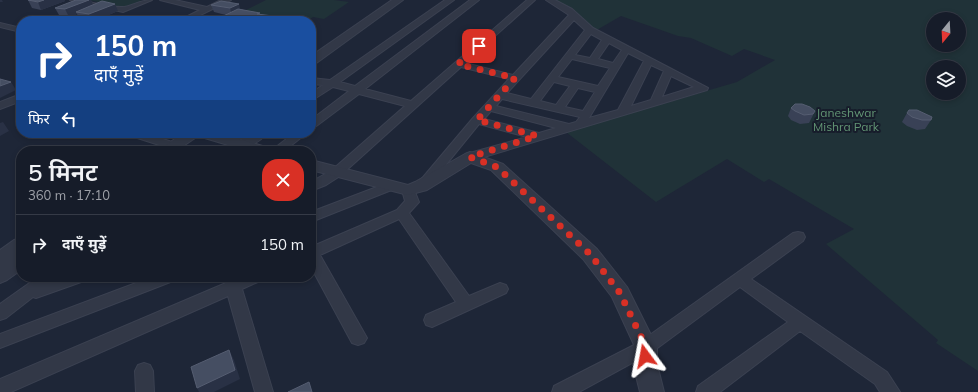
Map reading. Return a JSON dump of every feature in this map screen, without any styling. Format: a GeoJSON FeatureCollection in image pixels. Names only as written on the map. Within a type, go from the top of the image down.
{"type":"FeatureCollection","features":[{"type":"Feature","properties":{"kind":"street"},"geometry":{"type":"LineString","coordinates":[[74,0],[123,10],[148,0]]}},
{"type":"Feature","properties":{"kind":"street"},"geometry":{"type":"LineString","coordinates":[[164,0],[207,9]]}},
{"type":"Feature","properties":{"kind":"street"},"geometry":{"type":"LineString","coordinates":[[192,16],[226,0]]}},
{"type":"Feature","properties":{"kind":"street"},"geometry":{"type":"LineString","coordinates":[[316,49],[387,0]]}},
{"type":"Feature","properties":{"kind":"street"},"geometry":{"type":"LineString","coordinates":[[316,57],[398,0]]}},
{"type":"Feature","properties":{"kind":"street"},"geometry":{"type":"LineString","coordinates":[[316,94],[450,0]]}},
{"type":"Feature","properties":{"kind":"street"},"geometry":{"type":"LineString","coordinates":[[316,121],[475,0]]}},
{"type":"Feature","properties":{"kind":"street"},"geometry":{"type":"LineString","coordinates":[[316,185],[336,173],[531,0]]}},
{"type":"Feature","properties":{"kind":"street"},"geometry":{"type":"LineString","coordinates":[[316,167],[390,186],[415,188],[470,157],[568,127],[583,119],[623,111],[702,88],[590,30],[568,11],[550,0]]}},
{"type":"Feature","properties":{"kind":"street"},"geometry":{"type":"LineString","coordinates":[[316,251],[402,212],[412,202],[415,188],[569,19],[574,16]]}},
{"type":"Feature","properties":{"kind":"street"},"geometry":{"type":"LineString","coordinates":[[0,24],[16,29]]}},
{"type":"Feature","properties":{"kind":"street"},"geometry":{"type":"LineString","coordinates":[[533,103],[590,30]]}},
{"type":"Feature","properties":{"kind":"street"},"geometry":{"type":"LineString","coordinates":[[592,61],[608,38]]}},
{"type":"Feature","properties":{"kind":"street"},"geometry":{"type":"LineString","coordinates":[[583,119],[627,48]]}},
{"type":"Feature","properties":{"kind":"street"},"geometry":{"type":"LineString","coordinates":[[569,56],[616,66]]}},
{"type":"Feature","properties":{"kind":"street"},"geometry":{"type":"LineString","coordinates":[[623,111],[649,60]]}},
{"type":"Feature","properties":{"kind":"street"},"geometry":{"type":"LineString","coordinates":[[458,64],[515,78]]}},
{"type":"Feature","properties":{"kind":"street"},"geometry":{"type":"LineString","coordinates":[[655,102],[668,70]]}},
{"type":"Feature","properties":{"kind":"street"},"geometry":{"type":"LineString","coordinates":[[552,79],[601,90]]}},
{"type":"Feature","properties":{"kind":"street"},"geometry":{"type":"LineString","coordinates":[[316,82],[331,83],[413,105]]}},
{"type":"Feature","properties":{"kind":"street"},"geometry":{"type":"LineString","coordinates":[[558,108],[576,84]]}},
{"type":"Feature","properties":{"kind":"street"},"geometry":{"type":"LineString","coordinates":[[500,95],[558,108],[583,119]]}},
{"type":"Feature","properties":{"kind":"street"},"geometry":{"type":"LineString","coordinates":[[0,106],[16,100]]}},
{"type":"Feature","properties":{"kind":"street"},"geometry":{"type":"LineString","coordinates":[[489,107],[568,127]]}},
{"type":"Feature","properties":{"kind":"street"},"geometry":{"type":"LineString","coordinates":[[477,120],[537,136]]}},
{"type":"Feature","properties":{"kind":"street"},"geometry":{"type":"LineString","coordinates":[[146,138],[168,146]]}},
{"type":"Feature","properties":{"kind":"street"},"geometry":{"type":"LineString","coordinates":[[181,146],[195,138]]}},
{"type":"Feature","properties":{"kind":"street"},"geometry":{"type":"LineString","coordinates":[[216,138],[236,146]]}},
{"type":"Feature","properties":{"kind":"street"},"geometry":{"type":"LineString","coordinates":[[241,146],[253,138]]}},
{"type":"Feature","properties":{"kind":"street"},"geometry":{"type":"LineString","coordinates":[[284,146],[294,138]]}},
{"type":"Feature","properties":{"kind":"street"},"geometry":{"type":"LineString","coordinates":[[470,157],[497,167],[590,254],[620,293],[646,347],[645,364],[652,392]]}},
{"type":"Feature","properties":{"kind":"street"},"geometry":{"type":"LineString","coordinates":[[316,215],[390,186]]}},
{"type":"Feature","properties":{"kind":"street"},"geometry":{"type":"LineString","coordinates":[[402,212],[467,305]]}},
{"type":"Feature","properties":{"kind":"street"},"geometry":{"type":"LineString","coordinates":[[562,392],[646,347],[798,237]]}},
{"type":"Feature","properties":{"kind":"street"},"geometry":{"type":"LineString","coordinates":[[0,259],[16,248]]}},
{"type":"Feature","properties":{"kind":"street"},"geometry":{"type":"LineString","coordinates":[[316,262],[358,338]]}},
{"type":"Feature","properties":{"kind":"street"},"geometry":{"type":"LineString","coordinates":[[0,275],[16,264]]}},
{"type":"Feature","properties":{"kind":"street"},"geometry":{"type":"LineString","coordinates":[[739,279],[881,378],[891,392]]}},
{"type":"Feature","properties":{"kind":"street"},"geometry":{"type":"LineString","coordinates":[[0,313],[42,282]]}},
{"type":"Feature","properties":{"kind":"street"},"geometry":{"type":"LineString","coordinates":[[23,296],[64,282]]}},
{"type":"Feature","properties":{"kind":"street"},"geometry":{"type":"LineString","coordinates":[[0,341],[155,282]]}},
{"type":"Feature","properties":{"kind":"street"},"geometry":{"type":"LineString","coordinates":[[0,388],[244,282]]}},
{"type":"Feature","properties":{"kind":"street"},"geometry":{"type":"LineString","coordinates":[[233,287],[264,392]]}},
{"type":"Feature","properties":{"kind":"street"},"geometry":{"type":"LineString","coordinates":[[432,320],[500,289]]}},
{"type":"Feature","properties":{"kind":"street"},"geometry":{"type":"LineString","coordinates":[[705,392],[801,322]]}},
{"type":"Feature","properties":{"kind":"street"},"geometry":{"type":"LineString","coordinates":[[144,371],[145,392]]}},
{"type":"Feature","properties":{"kind":"green space"},"geometry":{"type":"Polygon","coordinates":[[[89,0],[142,0],[124,8],[89,0]]]}},
{"type":"Feature","properties":{"kind":"green space"},"geometry":{"type":"Polygon","coordinates":[[[266,0],[334,0],[349,2],[324,19],[316,18],[316,16],[270,16],[242,12],[266,0]]]}},
{"type":"Feature","properties":{"kind":"green space","name":"Janeshwar Mishra Park"},"geometry":{"type":"Polygon","coordinates":[[[555,0],[978,0],[978,371],[936,343],[938,340],[826,244],[854,229],[769,179],[764,182],[727,159],[656,202],[566,132],[737,82],[775,60],[744,49],[732,56],[691,38],[678,36],[621,16],[595,31],[571,9],[555,0]]]}},
{"type":"Feature","properties":{"kind":"building"},"geometry":{"type":"Polygon","coordinates":[[[28,0],[44,0],[38,2],[28,0]]]}},
{"type":"Feature","properties":{"kind":"building"},"geometry":{"type":"Polygon","coordinates":[[[76,0],[89,0],[65,9],[55,8],[76,0]]]}},
{"type":"Feature","properties":{"kind":"building"},"geometry":{"type":"Polygon","coordinates":[[[102,1],[115,4],[89,14],[76,12],[102,1]]]}},
{"type":"Feature","properties":{"kind":"building"},"geometry":{"type":"Polygon","coordinates":[[[221,1],[239,4],[230,8],[211,5],[221,1]]]}},
{"type":"Feature","properties":{"kind":"building"},"geometry":{"type":"Polygon","coordinates":[[[238,9],[273,16],[223,16],[238,9]]]}},
{"type":"Feature","properties":{"kind":"building"},"geometry":{"type":"Polygon","coordinates":[[[0,79],[11,82],[0,86],[0,79]]]}},
{"type":"Feature","properties":{"kind":"building"},"geometry":{"type":"Polygon","coordinates":[[[795,104],[802,104],[815,111],[813,114],[804,115],[791,108],[795,104]]]}},
{"type":"Feature","properties":{"kind":"building"},"geometry":{"type":"Polygon","coordinates":[[[909,110],[917,110],[932,117],[931,120],[922,120],[912,117],[907,113],[909,110]]]}},
{"type":"Feature","properties":{"kind":"building"},"geometry":{"type":"Polygon","coordinates":[[[229,350],[235,370],[197,388],[191,367],[229,350]]]}},
{"type":"Feature","properties":{"kind":"building"},"geometry":{"type":"Polygon","coordinates":[[[309,382],[312,392],[288,392],[309,382]]]}},
{"type":"Feature","properties":{"kind":"route"},"geometry":{"type":"LineString","coordinates":[[479,46],[458,64],[515,78],[477,120],[537,136],[470,157],[497,167],[590,254],[620,293],[646,347],[645,356]]}}]}
